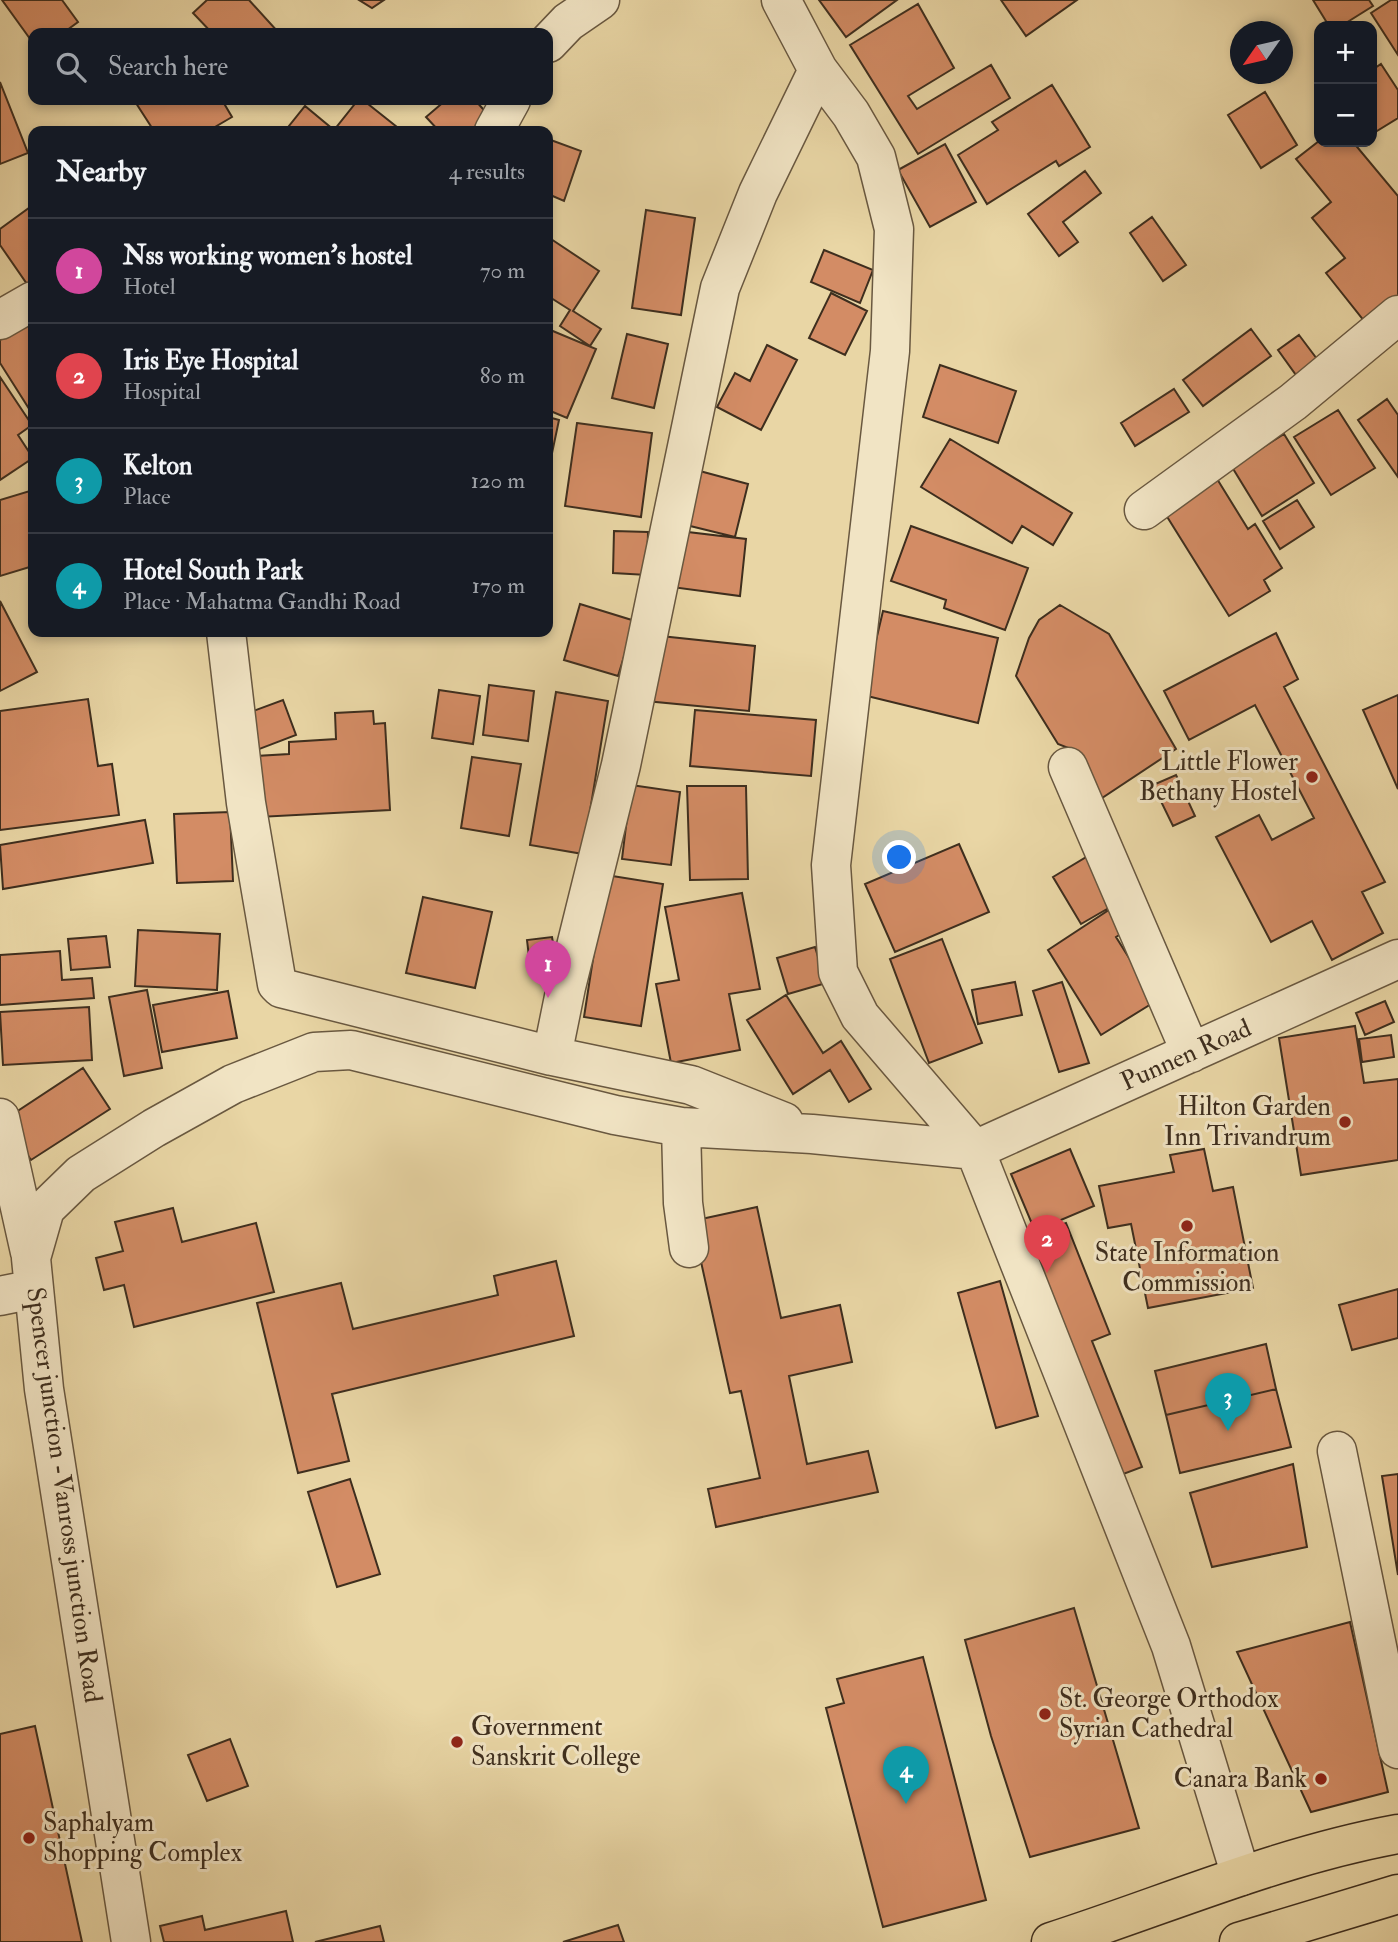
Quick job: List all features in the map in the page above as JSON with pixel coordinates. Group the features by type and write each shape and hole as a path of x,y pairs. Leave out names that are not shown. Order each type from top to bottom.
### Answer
{"main road":[{"path":"1051,1942 1241,1876 1353,1843 1398,1834"},
{"path":"1239,1942 1398,1894"}],"street":[{"path":"553,38 568,22 600,0"},
{"path":"781,0 818,71 851,114 876,157 894,229 890,351 831,865 838,972 860,1016 975,1150 1171,1646 1241,1876"},
{"path":"552,1056 566,987 621,765 720,288 758,192 818,71"},
{"path":"497,126 508,105"},
{"path":"0,320 28,303"},
{"path":"1144,510 1293,402 1398,314"},
{"path":"227,637 246,803 277,984 281,988 552,1056 691,1085 812,1134"},
{"path":"1068,767 1191,1052"},
{"name":"Punnen Road","path":"975,1150 1398,959"},
{"name":"Spencer junction -Vanross junction Road","path":"131,1942 44,1389 22,1281 45,1209 81,1174 153,1128 233,1084 314,1052 351,1050 615,1115 681,1127 812,1134 975,1150"},
{"path":"0,1118 22,1281"},
{"path":"681,1127 683,1203 689,1248"},
{"path":"1337,1451 1398,1749"}],"building":[{"path":"2,0 62,0 78,22 70,28 28,28 28,36"},
{"path":"207,0 249,0 274,28 207,28 193,13"},
{"path":"359,0 384,0 372,8"},
{"path":"819,0 897,0 846,37"},
{"path":"1001,0 1077,0 1026,36"},
{"path":"1313,0 1369,0 1373,6 1349,21 1326,21"},
{"path":"1391,0 1398,0 1398,55 1377,21 1371,13"},
{"path":"918,4 954,68 908,96 917,109 991,65 1010,98 918,154 850,45"},
{"path":"1381,64 1398,90 1398,118 1377,131 1377,84 1377,67"},
{"path":"0,82 28,153 0,164"},
{"path":"1052,85 1090,147 1059,166 1056,161 987,204 958,155 998,130 992,122"},
{"path":"1265,92 1297,145 1261,168 1228,115"},
{"path":"137,105 225,105 232,117 217,126 151,126"},
{"path":"354,105 369,105 396,126 337,126"},
{"path":"440,105 479,105 491,118 482,126 434,126 426,117"},
{"path":"305,106 329,126 289,126"},
{"path":"553,141 581,151 564,201 553,196"},
{"path":"945,144 976,202 930,227 898,170"},
{"path":"1314,145 1357,147 1398,196 1398,295 1365,322 1326,273 1345,258 1312,218 1331,202 1296,159"},
{"path":"1085,171 1101,193 1063,222 1078,242 1059,256 1028,214"},
{"path":"28,209 27,284 0,245 0,229"},
{"path":"646,210 695,218 681,315 632,308"},
{"path":"1152,217 1186,265 1163,281 1130,233"},
{"path":"553,240 599,271 573,311 601,329 590,346 560,326 570,310 553,299"},
{"path":"824,250 873,270 860,303 811,282"},
{"path":"831,293 867,311 845,355 809,338"},
{"path":"28,322 28,407 0,363 0,340"},
{"path":"1251,329 1271,356 1203,406 1183,380"},
{"path":"553,331 596,349 567,418 553,412"},
{"path":"627,334 668,344 654,408 612,398"},
{"path":"1299,335 1317,359 1296,375 1278,350"},
{"path":"767,345 797,360 761,430 717,407 735,373 750,381"},
{"path":"940,365 1016,391 998,443 923,417"},
{"path":"0,377 28,419 28,428 18,435 28,450 28,461 0,480"},
{"path":"1174,389 1189,412 1135,446 1121,423"},
{"path":"1387,399 1398,415 1398,477 1358,420"},
{"path":"1338,410 1375,468 1331,495 1294,437"},
{"path":"553,418 559,420 553,448"},
{"path":"577,423 652,433 641,517 565,506"},
{"path":"1284,434 1314,483 1262,516 1232,467"},
{"path":"950,439 1072,513 1053,545 1022,526 1012,543 921,487"},
{"path":"696,470 748,484 735,537 682,524"},
{"path":"1214,474 1248,529 1255,524 1282,568 1264,580 1270,591 1229,616 1161,507"},
{"path":"28,492 28,568 0,576 0,500"},
{"path":"1297,500 1314,527 1280,549 1263,521"},
{"path":"911,526 1028,568 1005,630 944,608 946,600 891,581"},
{"path":"671,530 746,539 740,596 664,586"},
{"path":"614,531 648,532 647,575 613,573"},
{"path":"0,601 37,672 0,691"},
{"path":"580,604 635,621 618,676 564,660"},
{"path":"1060,605 1109,634 1176,749 1093,804 1071,749 1058,744 1016,676 1029,638 1039,620"},
{"path":"883,611 998,638 978,723 863,695"},
{"name":"Little Flower Bethany Hostel","path":"1276,633 1298,679 1284,687 1385,882 1362,892 1383,933 1332,960 1312,921 1271,942 1216,837 1259,815 1272,840 1314,818 1255,705 1189,740 1164,691"},
{"path":"651,635 755,646 749,711 646,701"},
{"path":"489,685 534,691 528,741 483,735"},
{"path":"439,690 480,696 473,744 432,738"},
{"path":"556,692 608,701 583,854 530,845"},
{"path":"1398,695 1398,789 1363,710"},
{"path":"88,699 98,766 112,764 119,815 0,830 0,711"},
{"path":"283,700 296,735 254,751 240,716"},
{"path":"695,710 816,720 811,776 690,766"},
{"path":"373,711 374,724 385,723 390,810 259,817 256,756 289,754 289,742 336,739 335,713"},
{"path":"472,757 521,764 509,836 461,828"},
{"path":"1176,775 1195,816 1173,826 1153,785"},
{"path":"631,785 680,792 671,865 622,859"},
{"path":"687,786 746,786 748,879 690,880"},
{"path":"230,812 233,881 177,883 174,814"},
{"path":"145,820 153,863 3,889 0,845"},
{"path":"959,844 989,912 895,952 865,884"},
{"path":"1098,850 1126,898 1081,924 1053,877"},
{"path":"606,875 663,884 641,1026 584,1017"},
{"path":"742,893 760,989 729,994 740,1050 671,1063 656,984 679,980 665,907"},
{"path":"423,897 492,912 475,988 406,973"},
{"path":"1121,902 1132,927 1116,937 1156,1001 1101,1035 1048,950"},
{"path":"138,930 220,934 217,990 135,986"},
{"path":"106,936 110,967 71,970 68,939"},
{"path":"552,937 556,961 530,965 527,940"},
{"path":"942,939 982,1043 929,1063 890,959"},
{"path":"815,947 826,983 788,994 777,958"},
{"path":"60,951 62,980 92,978 94,998 0,1005 0,955"},
{"path":"1015,982 1022,1015 978,1024 972,990"},
{"path":"1062,982 1089,1063 1059,1072 1033,991"},
{"path":"147,990 162,1068 124,1076 109,997"},
{"path":"228,991 237,1038 162,1052 153,1005"},
{"path":"786,995 823,1053 841,1041 871,1089 849,1102 830,1070 793,1094 747,1020"},
{"path":"1385,1001 1394,1022 1365,1035 1356,1013"},
{"path":"89,1007 92,1060 3,1065 0,1012"},
{"name":"Hilton Garden Inn Trivandrum","path":"1355,1026 1364,1083 1398,1079 1398,1160 1301,1175 1279,1038"},
{"path":"1391,1035 1394,1057 1362,1062 1359,1039"},
{"path":"83,1068 110,1109 31,1160 4,1120"},
{"path":"1070,1149 1094,1206 1035,1231 1011,1174"},
{"name":"State Information Commission","path":"1204,1149 1213,1191 1233,1187 1253,1288 1148,1308 1131,1224 1108,1228 1099,1186 1174,1172 1170,1155"},
{"path":"757,1207 781,1318 840,1305 852,1362 789,1376 807,1464 868,1451 878,1492 716,1527 708,1489 760,1478 741,1391 730,1393 692,1221"},
{"path":"173,1208 182,1242 256,1223 274,1292 134,1327 124,1285 104,1290 96,1258 123,1251 115,1222"},
{"path":"1066,1223 1110,1334 1092,1341 1142,1467 1110,1479 1016,1242"},
{"path":"556,1261 574,1336 332,1394 349,1461 298,1473 257,1303 341,1283 353,1329 498,1295 494,1276"},
{"path":"1000,1281 1038,1416 996,1428 958,1293"},
{"path":"1398,1289 1398,1338 1352,1350 1339,1305"},
{"path":"1266,1344 1276,1389 1166,1415 1155,1371"},
{"path":"1276,1389 1291,1447 1180,1473 1166,1415"},
{"path":"1293,1464 1307,1547 1212,1567 1190,1493"},
{"path":"1398,1474 1398,1575 1382,1476"},
{"path":"350,1479 380,1574 337,1587 308,1492"},
{"name":"St. George Orthodox Syrian Cathedral","path":"1074,1608 1139,1828 1030,1857 991,1736 965,1640"},
{"path":"1350,1622 1388,1792 1311,1812 1237,1652"},
{"path":"923,1657 986,1900 883,1927 826,1708 844,1703 837,1679"},
{"name":"Saphalyam Shopping Complex","path":"35,1726 82,1942 0,1942 0,1734"},
{"path":"230,1739 248,1786 207,1801 188,1755"},
{"path":"286,1911 293,1942 164,1942 160,1926 202,1916 205,1930"},
{"path":"618,1925 624,1942 563,1942"},
{"path":"380,1926 384,1942 315,1942"}],"place":[{"name":"Little Flower Bethany Hostel","path":"1312,777"},
{"name":"Nss working women's hostel","path":"548,998"},
{"name":"Hilton Garden Inn Trivandrum","path":"1345,1122"},
{"name":"State Information Commission","path":"1187,1226"},
{"name":"Iris Eye Hospital","path":"1047,1273"},
{"name":"Kelton","path":"1228,1431"},
{"name":"St. George Orthodox Syrian Cathedral","path":"1045,1714"},
{"name":"Government Sanskrit College","path":"457,1742"},
{"name":"Canara Bank","path":"1321,1779"},
{"name":"Hotel South Park","path":"906,1804"},
{"name":"Saphalyam Shopping Complex","path":"29,1838"}]}
